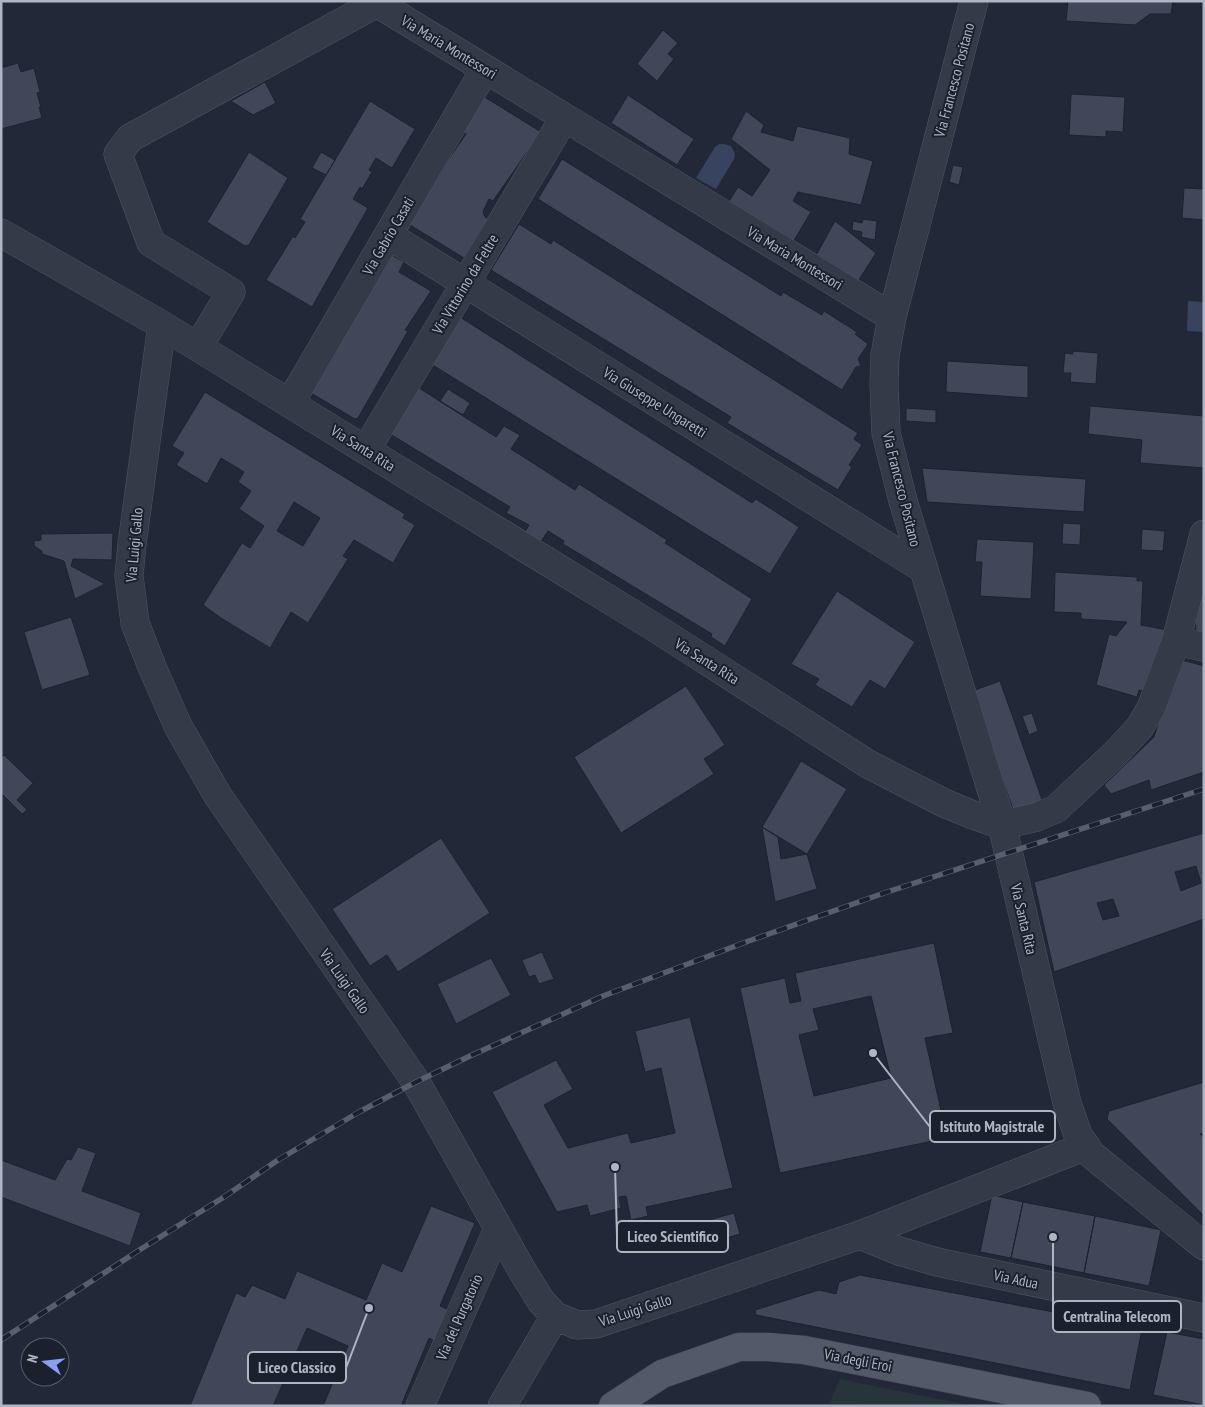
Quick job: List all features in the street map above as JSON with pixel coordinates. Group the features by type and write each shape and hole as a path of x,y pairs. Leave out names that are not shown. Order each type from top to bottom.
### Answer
{"main road":[{"name":"Via degli Eroi","path":"624,1398 662,1374 707,1358 739,1347 768,1347 804,1350 1086,1406"}],"street":[{"name":"Via Francesco Positano","path":"974,1 892,317 885,355 884,385 886,433 902,501 1002,825"},
{"name":"Via Maria Montessori","path":"198,347 231,292 151,243 118,154 130,138 377,3 892,317"},
{"name":"Via Gabrio Casati","path":"290,403 485,69"},
{"name":"Via Vittorino da Feltre","path":"366,450 564,118"},
{"name":"Via Santa Rita","path":"1,233 162,325 290,403 654,627 868,764 944,803 1002,825 1067,1104 1078,1135 1092,1155 1204,1246"},
{"name":"Via Giuseppe Ungaretti","path":"388,235 922,568"},
{"name":"Via Luigi Gallo","path":"162,325 129,576 135,622 152,667 178,726 218,796 416,1082 498,1229 541,1301 554,1316 578,1325 596,1324 860,1235 954,1209 1086,1146"},
{"path":"1002,825 1037,817 1056,809 1115,754 1140,727 1152,708 1176,641 1204,534"},
{"path":"1176,641 1204,647"},
{"name":"Via del Purgatorio","path":"420,1406 498,1229"},
{"name":"Via Adua","path":"860,1235 899,1251 936,1262 1204,1318"},
{"path":"502,1406 554,1316"}],"shaded area":[{"path":"840,1379 973,1406 858,1406 857,1404 829,1404"}],"water":[{"path":"719,144 731,146 735,154 734,159 716,189 696,178 715,147"},
{"path":"1188,301 1204,302 1204,332 1187,331"}],"building":[{"path":"1068,1 1173,1 1171,14 1150,14 1135,25 1066,21"},
{"path":"663,30 678,43 668,54 674,59 657,81 637,64"},
{"path":"18,63 21,72 34,68 40,92 37,93 42,118 1,129 1,68"},
{"path":"265,82 276,103 253,115 231,101"},
{"path":"1071,94 1125,97 1123,132 1106,131 1106,137 1069,135"},
{"path":"628,95 694,139 677,165 611,123"},
{"path":"483,96 541,132 493,201 489,199 483,212 488,219 464,258 405,222 438,166 442,169 466,134 461,130"},
{"path":"370,101 415,129 392,168 376,158 369,170 372,172 362,189 360,187 353,199 368,208 312,307 266,280 293,236 295,238 305,222 300,219"},
{"path":"746,111 764,125 761,132 793,141 797,126 850,138 849,154 873,161 861,205 798,192 793,201 811,212 790,247 726,206 738,187 752,196 770,170 731,139"},
{"path":"249,152 288,178 249,245 245,246 207,222"},
{"path":"321,152 335,160 326,175 312,168"},
{"path":"562,159 781,296 783,292 822,315 824,311 857,332 855,334 868,344 858,359 861,366 856,367 842,390 538,199"},
{"path":"953,165 963,167 959,185 949,182"},
{"path":"1184,188 1204,189 1204,220 1182,218"},
{"path":"863,219 877,221 875,240 861,237 862,232 852,230 853,221 862,223"},
{"path":"835,221 876,253 855,286 814,259"},
{"path":"519,224 551,244 553,240 858,433 854,439 862,445 849,465 852,467 838,490 727,423 731,417 491,270"},
{"path":"388,253 404,262 399,272 431,291 405,330 408,331 358,418 355,419 304,389"},
{"path":"460,317 752,503 756,499 799,527 770,574 431,364"},
{"path":"1073,351 1098,353 1096,384 1070,382 1071,373 1063,373 1065,353 1073,354"},
{"path":"947,361 1028,366 1028,398 946,392"},
{"path":"419,388 496,437 504,426 520,435 511,449 575,490 579,484 667,540 665,543 752,599 725,646 711,637 712,634 563,544 564,541 548,531 538,546 522,537 529,525 506,513 510,507 390,434"},
{"path":"448,389 470,403 463,415 440,401"},
{"path":"205,392 405,514 403,518 415,525 393,563 354,540 343,556 348,559 308,623 291,612 270,648 203,605 242,543 250,548 264,526 239,509 251,491 238,482 244,472 221,458 207,484 176,465 184,453 172,446","holes":["294,502 320,518 303,546 277,531"]},
{"path":"1090,406 1204,416 1204,468 1140,463 1142,440 1088,434"},
{"path":"906,408 936,410 936,423 906,421"},
{"path":"922,468 1086,479 1084,512 927,502"},
{"path":"1063,523 1081,524 1080,545 1062,544"},
{"path":"1142,529 1165,531 1163,551 1141,550"},
{"path":"113,533 112,560 73,559 71,566 105,584 75,599 64,561 42,554 42,551 34,546 34,541 41,540 41,534"},
{"path":"977,539 1034,542 1031,599 980,596 982,562 975,562"},
{"path":"1055,572 1137,577 1137,581 1143,581 1141,625 1173,631 1153,693 1139,690 1137,697 1096,685 1109,634 1116,636 1127,622 1081,619 1081,613 1054,612"},
{"path":"1204,585 1204,638 1196,636 1195,608"},
{"path":"837,591 915,642 885,689 870,680 852,707 815,685 819,679 791,664"},
{"path":"71,617 90,675 42,690 24,632"},
{"path":"1182,661 1204,666 1204,772 1151,790 1149,780 1111,794 1104,785 1154,737 1177,665"},
{"path":"1000,681 1045,808 1016,818 972,691"},
{"path":"686,686 725,745 704,759 714,774 621,833 574,757"},
{"path":"1032,713 1038,731 1029,735 1022,716"},
{"path":"4,755 33,783 17,800 27,810 22,814 1,793 1,758"},
{"path":"801,761 847,789 807,854 762,827"},
{"path":"762,827 778,837 781,859 807,854 817,889 775,902"},
{"path":"1204,833 1204,919 1054,972 1034,882","holes":["1196,866 1201,883 1181,891 1175,872","1113,899 1119,916 1103,920 1097,903"]},
{"path":"441,838 490,913 398,972 387,955 370,966 332,909"},
{"path":"934,943 953,1033 925,1038 947,1138 780,1173 740,988 785,978 790,1003 801,1001 795,973","holes":["871,996 891,1078 814,1096 799,1035 819,1030 813,1009"]},
{"path":"542,952 554,979 539,984 535,975 529,977 522,960"},
{"path":"491,958 511,995 456,1024 437,984"},
{"path":"690,1017 733,1188 646,1207 648,1216 631,1220 626,1196 619,1197 621,1208 590,1216 587,1205 557,1212 492,1092 556,1060 573,1089 544,1105 568,1148 628,1133 631,1143 675,1133 661,1068 645,1072 635,1031"},
{"path":"1204,1082 1204,1133 1200,1134 1204,1138 1204,1216 1107,1119 1109,1111"},
{"path":"78,1147 96,1153 82,1191 141,1213 130,1246 1,1197 1,1160 55,1180 67,1159 71,1160"},
{"path":"992,1195 1023,1202 1011,1258 980,1252"},
{"path":"1023,1202 1095,1216 1084,1273 1011,1258"},
{"path":"431,1206 475,1223 440,1306 452,1311 438,1343 429,1338 401,1406 323,1406 348,1346 307,1328 273,1406 190,1406 236,1293 245,1297 252,1285 285,1299 297,1271 366,1300 382,1263 402,1272"},
{"path":"734,1213 740,1234 716,1241 709,1220"},
{"path":"1095,1216 1161,1230 1149,1286 1084,1273"},
{"path":"860,1275 1142,1329 1130,1390 756,1315 755,1310 819,1290 836,1294 839,1282"},
{"path":"1167,1332 1204,1339 1204,1405 1153,1395"}],"railway":[{"path":"1,1340 224,1197 278,1160 359,1112 470,1056 603,996 746,942 884,893 1204,789"}],"place":[{"name":"Istituto Magistrale","path":"873,1053"},
{"name":"Liceo Scientifico","path":"615,1167"},
{"name":"Centralina Telecom","path":"1053,1237"},
{"name":"Liceo Classico","path":"369,1308"}]}
